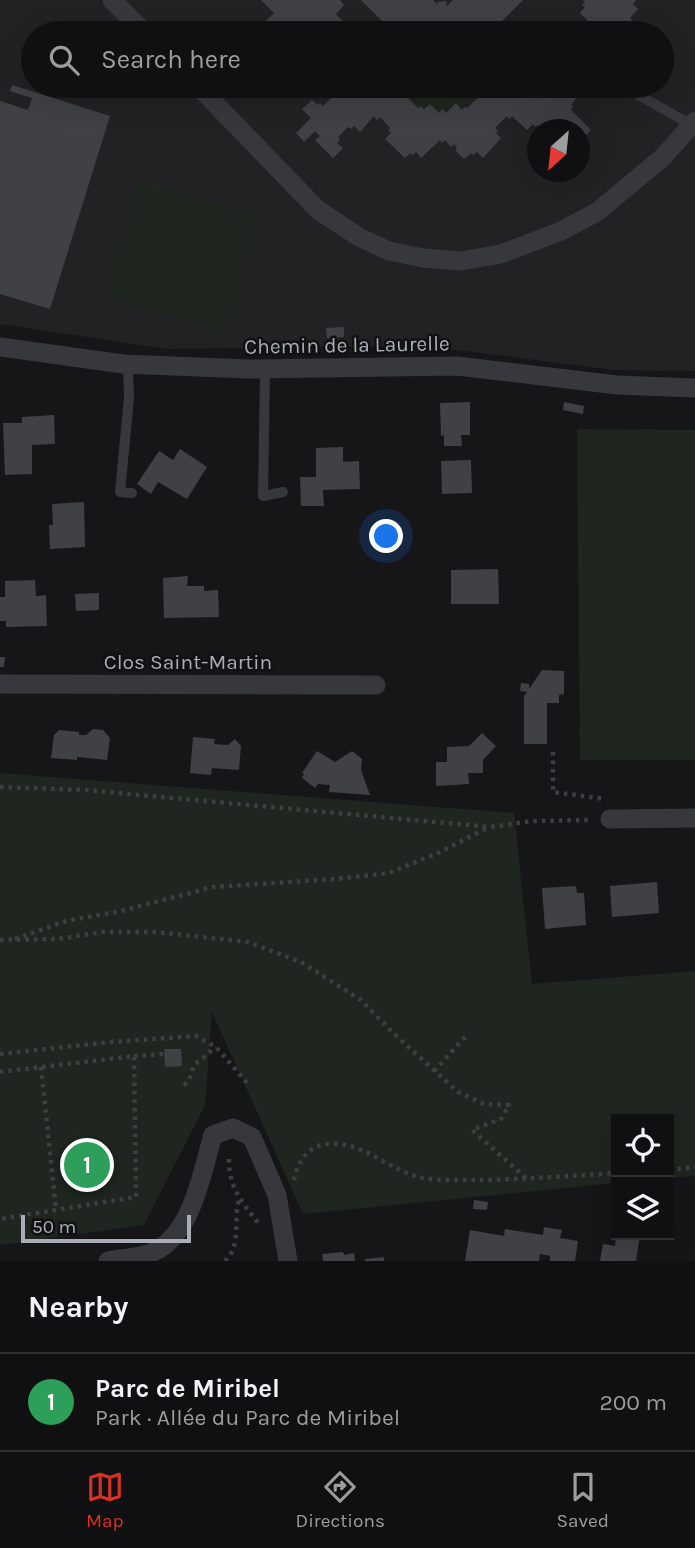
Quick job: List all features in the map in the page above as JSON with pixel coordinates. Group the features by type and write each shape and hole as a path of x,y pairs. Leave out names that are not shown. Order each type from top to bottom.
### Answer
{"street":[{"path":"112,0 133,21"},
{"path":"210,98 318,210 359,237 389,251 423,258 461,261 501,254 561,231 597,212 663,157 693,123"},
{"name":"Chemin de la Laurelle","path":"0,347 128,365 265,369 457,366 617,385 695,388"},
{"name":"Clos Saint-Martin","path":"0,684 376,685"},
{"path":"610,819 695,818"},
{"path":"108,1261 151,1253 170,1241 189,1214 213,1135 233,1128 252,1137 277,1195 288,1261"}],"lane":[{"path":"645,98 693,123"},
{"path":"128,365 130,398 120,492 132,493"},
{"path":"265,369 263,496 284,492"}],"path":[{"path":"553,752 552,792 607,799"},
{"path":"0,787 85,790 490,827 533,821 610,819"},
{"path":"8,942 66,921 132,908 213,887 389,873 438,853 490,827"},
{"path":"0,940 8,942 115,932 156,932 248,942 301,962 360,1000 458,1092 484,1104 509,1105 501,1119 472,1130 527,1179"},
{"path":"434,1070 467,1035"},
{"path":"0,1054 123,1041 196,1037 216,1047 248,1084"},
{"path":"184,1085 189,1081 194,1065 216,1047"},
{"path":"0,1072 164,1054"},
{"path":"0,1219 135,1197 134,1056"},
{"path":"41,1067 56,1210"},
{"path":"233,1128 229,1174 239,1199 263,1228"},
{"path":"292,1187 303,1157 320,1145 346,1144 423,1178 527,1179 611,1173"},
{"path":"674,1169 695,1167"},
{"path":"225,1261 237,1237 234,1215 239,1199"}],"shaded area":[{"path":"0,0 695,0 695,371 614,370 424,346 167,349 0,324"},
{"path":"408,98 478,98 462,110 456,103 446,113 443,109 439,113 430,104 424,109 421,106 418,108"},
{"path":"139,180 259,217 224,333 104,297"},
{"path":"577,429 695,430 695,760 580,760"},
{"path":"0,773 514,813 532,984 695,971 695,1176 674,1178 674,1114 611,1114 611,1183 303,1214 212,1012 205,1105 144,1225 0,1245"}],"building":[{"path":"261,0 340,0 344,5 336,14 343,21 266,21 274,13"},
{"path":"361,0 433,0 438,5 437,2 446,1 447,6 453,0 523,0 502,21 382,21"},
{"path":"583,0 636,0 633,4 638,9 630,18 633,21 588,21 580,13 585,2"},
{"path":"12,85 21,88 21,94 10,91"},
{"path":"32,98 53,98 110,116 50,309 0,294 0,101 28,110"},
{"path":"331,98 408,98 418,108 421,106 424,109 430,104 439,113 443,109 446,113 456,103 462,110 478,98 575,98 571,110 580,119 527,119 527,130 512,116 509,119 507,116 495,128 501,138 483,158 477,152 464,159 455,150 457,148 454,144 451,147 445,140 442,143 440,140 421,158 416,152 405,158 385,139 391,133 388,130 390,128 380,117 377,120 374,116 360,132 354,126 351,129 348,127 338,137 340,139 337,143 343,148 333,158 315,140 320,136 315,131 304,142 296,133 311,118 302,109 312,100 318,105 320,103 323,106"},
{"path":"344,327 344,337 327,338 326,328"},
{"path":"470,402 470,435 461,435 462,446 444,446 440,403"},
{"path":"564,402 584,406 583,414 563,410"},
{"path":"54,415 55,444 32,445 32,474 5,475 3,423 22,423 22,417"},
{"path":"343,447 343,462 359,461 360,489 323,490 324,506 301,506 300,477 316,477 316,448"},
{"path":"180,449 207,467 187,499 158,482 151,494 137,484 159,451 173,460"},
{"path":"471,460 472,493 442,494 441,461"},
{"path":"84,502 85,547 50,549 52,504"},
{"path":"498,569 499,604 451,604 451,570"},
{"path":"188,576 187,586 204,586 204,591 218,590 219,617 164,618 163,578"},
{"path":"35,580 36,596 46,595 47,626 6,627 6,621 0,621 0,597 5,597 5,581"},
{"path":"99,593 99,610 76,611 75,594"},
{"path":"0,657 5,657 4,667 0,667"},
{"path":"542,670 564,671 564,694 559,695 559,703 547,703 547,744 524,744 524,696 527,692 520,691 521,683 529,684 529,689"},
{"path":"93,729 103,730 110,738 107,760 51,758 54,735 59,730 86,735"},
{"path":"482,733 496,746 483,760 483,773 468,773 469,784 436,786 436,762 447,762 447,747 469,746"},
{"path":"193,737 215,739 214,744 228,745 235,739 241,746 239,770 212,768 211,775 190,773"},
{"path":"317,751 335,762 352,751 362,759 361,770 370,795 329,792 330,785 318,784 315,788 302,778 302,773"},
{"path":"657,882 659,913 612,917 610,886"},
{"path":"576,886 577,893 584,893 586,925 545,929 542,888"},
{"path":"164,1049 181,1049 182,1066 165,1067"},
{"path":"474,1200 488,1202 487,1210 473,1209"},
{"path":"544,1227 562,1230 560,1238 578,1241 575,1261 550,1261 550,1256 540,1254 539,1261 465,1261 470,1230 504,1236 505,1229 543,1235"},
{"path":"616,1240 639,1240 636,1261 600,1261 603,1244 615,1246"},
{"path":"343,1252 344,1255 354,1253 355,1261 323,1261 322,1254"},
{"path":"384,1257 384,1261 365,1261 365,1259"}],"place":[{"name":"Parc de Miribel","path":"87,1165"}]}
